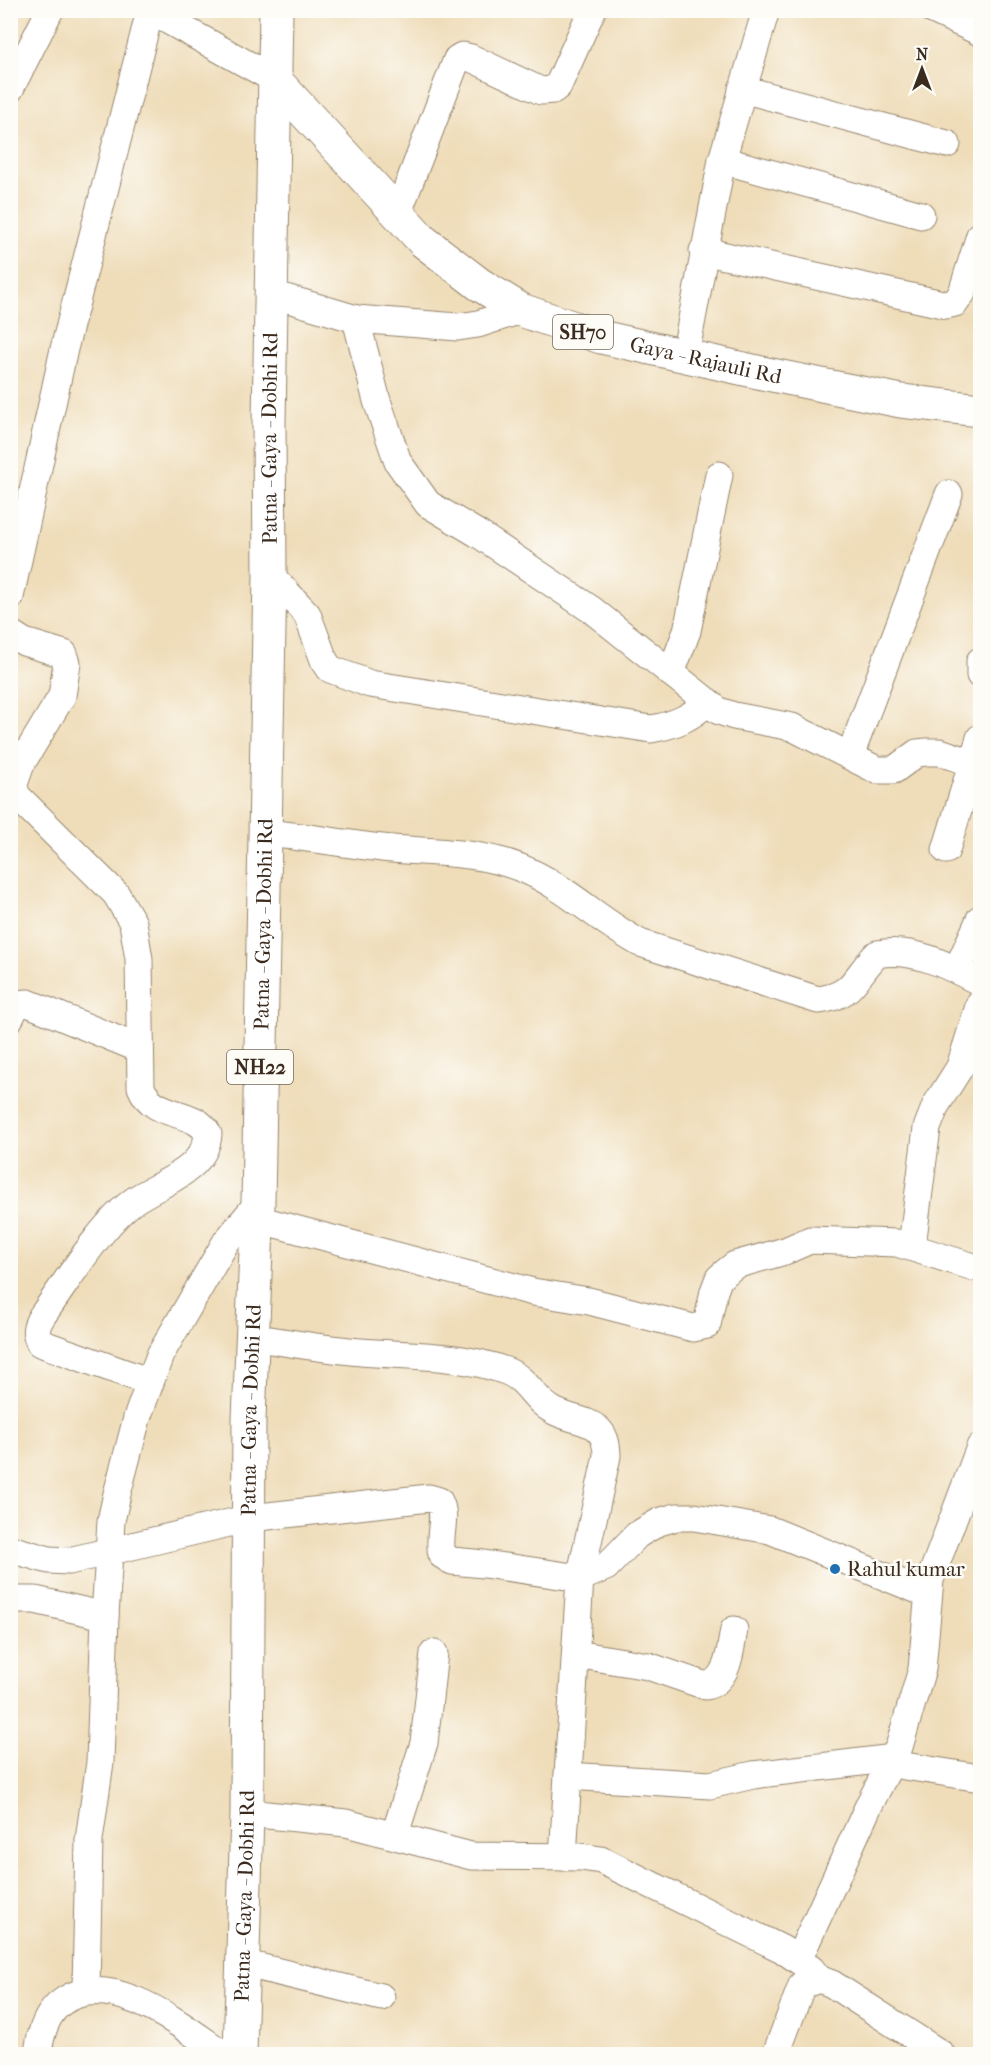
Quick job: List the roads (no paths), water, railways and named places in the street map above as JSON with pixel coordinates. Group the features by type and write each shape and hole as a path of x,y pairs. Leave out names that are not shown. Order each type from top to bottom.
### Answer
{"main road":[{"name":"Patna - Gaya - Dobhi Rd","path":"240,2055 247,1813 252,1337 258,1211 270,575 276,10"},
{"name":"Gaya - Rajauli Rd","path":"274,79 397,215 451,264 521,310 601,337 685,356 901,401 981,410"}],"street":[{"path":"10,89 50,10"},
{"path":"397,215 457,59 462,56 471,58 541,91 553,90 558,86 592,10"},
{"path":"685,356 722,160 766,10"},
{"path":"933,10 944,18 981,32"},
{"path":"10,597 64,349 150,11 274,79"},
{"path":"742,89 947,144"},
{"path":"722,160 921,215"},
{"path":"703,251 947,305 955,303 962,293 981,235"},
{"path":"272,294 356,319 458,327 478,324 521,310"},
{"path":"356,319 376,401 398,462 428,504 480,535 592,610 719,711 792,727 886,771 900,767 917,753 977,750 946,849"},
{"path":"671,673 687,631 719,475"},
{"path":"850,756 949,494"},
{"path":"270,575 307,615 324,660 330,669 370,684 651,729 678,723 708,702"},
{"path":"10,633 24,642 60,652 67,658 62,696 21,764 14,784 16,795 116,894 133,923 139,959 140,1076 144,1095 158,1108 202,1125 208,1134 207,1141 187,1170 135,1200 110,1224 42,1316 36,1326 36,1336 40,1343 150,1382"},
{"path":"981,661 981,675"},
{"path":"264,833 381,848 458,853 503,862 536,874 616,930 640,943 818,1000 835,999 847,992 877,954 890,951 912,955 957,970 981,982"},
{"path":"957,970 981,919"},
{"path":"10,1018 16,1004 28,1003 140,1049"},
{"path":"912,1246 927,1128 936,1105 960,1067 981,1003"},
{"path":"87,1990 89,1840 100,1762 111,1521 137,1418 169,1337 234,1231 258,1211 533,1292 589,1301 693,1328 707,1325 719,1278 735,1265 785,1251 810,1240 881,1241 912,1246 944,1260 981,1269"},
{"path":"252,1337 359,1352 455,1359 506,1371 522,1378 541,1402 552,1410 597,1427 607,1442 607,1456 580,1578 563,1857"},
{"path":"799,1958 869,1805 893,1761 917,1692 928,1594 935,1565 974,1484 981,1447"},
{"path":"10,1550 49,1560 69,1561 250,1518 429,1498 439,1500 443,1508 440,1547 442,1556 452,1562 484,1564 580,1578 606,1567 636,1535 658,1522 676,1516 694,1516 770,1530 928,1594"},
{"path":"10,1600 35,1600 105,1616"},
{"path":"576,1654 633,1662 706,1686 713,1684 724,1672 734,1630"},
{"path":"395,1834 424,1743 434,1653"},
{"path":"568,1776 710,1785 753,1775 893,1761 981,1778"},
{"path":"247,1813 315,1818 395,1834 471,1856 563,1857 601,1860 620,1867 799,1958 819,1979 832,1983 941,2055"},
{"path":"242,1963 381,1997"},
{"path":"776,2055 802,1985 819,1979"},
{"path":"38,2055 42,2030 48,2017 59,2004 73,1994 87,1990 119,1995 145,2005 223,2055"}],"place":[{"name":"Rahul kumar","path":"835,1569"}]}
